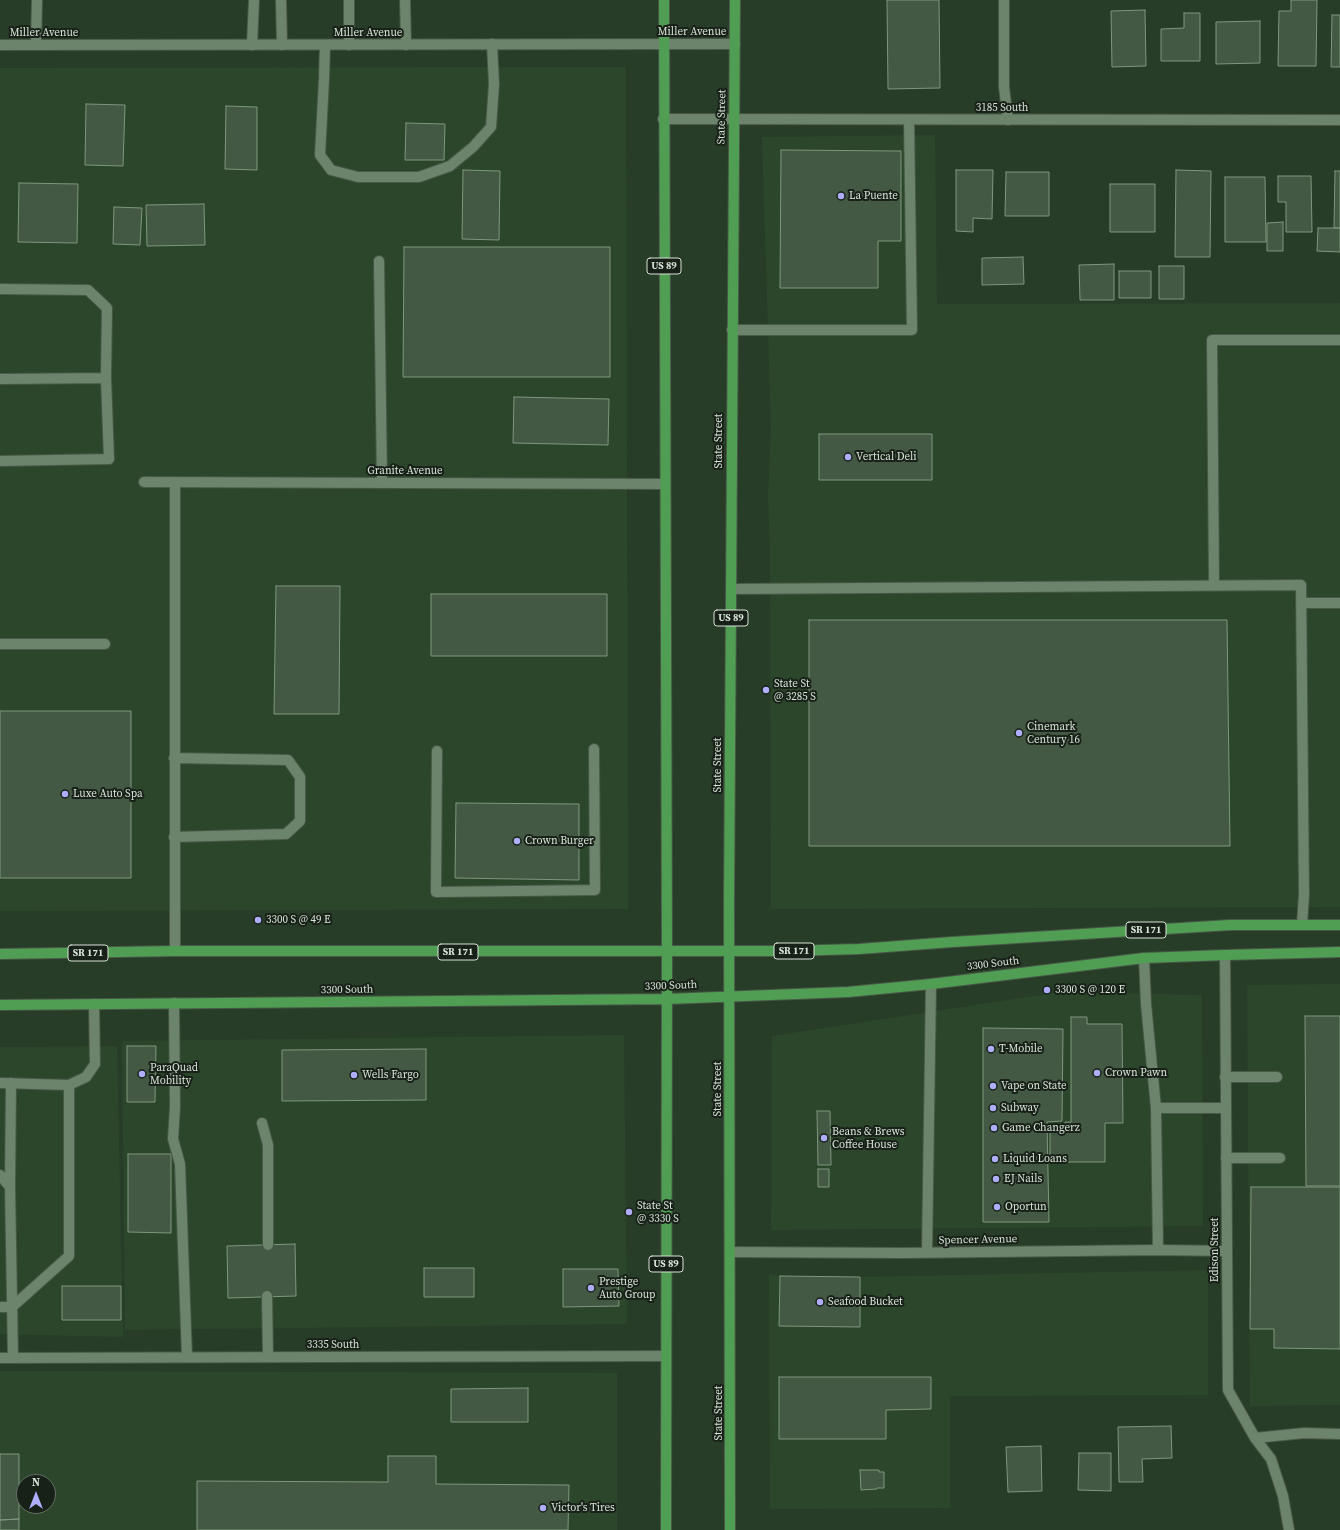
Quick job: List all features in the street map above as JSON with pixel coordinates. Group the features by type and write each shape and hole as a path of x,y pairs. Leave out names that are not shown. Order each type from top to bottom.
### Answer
{"main road":[{"name":"US 89","path":"664,0 663,119 667,951 666,1530"},
{"name":"State Street","path":"730,1530 729,950 735,0"},
{"name":"SR 171","path":"0,954 175,951 787,951 859,949 1222,926 1340,925"},
{"name":"3300 South","path":"0,1005 667,999 848,992 930,984 1144,958 1340,952"}],"street":[{"path":"36,45 37,0"},
{"path":"252,45 254,0"},
{"path":"281,0 282,45"},
{"path":"349,0 349,45"},
{"path":"405,0 406,45"},
{"path":"1004,0 1004,87 1008,120"},
{"path":"324,45 324,79 320,155 331,170 358,177 419,177 450,166 472,147 491,127 494,84 492,44"},
{"name":"Miller Avenue","path":"0,45 735,44"},
{"name":"3185 South","path":"663,119 1340,120"},
{"path":"732,330 912,330 909,120"},
{"path":"379,261 382,483"},
{"path":"0,289 88,290 108,308 106,378 108,460 0,461"},
{"path":"1214,585 1212,340 1340,340"},
{"path":"0,379 106,378"},
{"name":"Granite Avenue","path":"144,482 665,484"},
{"path":"175,482 175,951"},
{"path":"731,588 1301,585 1304,894 1302,925"},
{"path":"1301,603 1340,603"},
{"path":"0,644 105,644"},
{"path":"437,751 436,892 595,890 594,749"},
{"path":"174,758 288,760 300,777 300,821 286,834 174,837"},
{"name":"Edison Street","path":"1225,955 1228,1390 1255,1438 1271,1459 1284,1496 1289,1530"},
{"path":"1144,958 1146,1004 1156,1108 1158,1250"},
{"path":"927,1252 930,984"},
{"path":"174,1003 175,1107 173,1139 180,1164 187,1357"},
{"path":"0,1083 69,1085 86,1077 95,1064 94,1004"},
{"path":"1226,1077 1277,1077"},
{"path":"11,1083 10,1186 13,1358"},
{"path":"0,1307 12,1307 69,1256 69,1085"},
{"path":"1156,1108 1226,1108"},
{"path":"262,1123 268,1145 268,1245"},
{"path":"1226,1158 1280,1158"},
{"path":"0,1175 10,1186"},
{"name":"Spencer Avenue","path":"730,1252 1227,1251"},
{"path":"266,1296 268,1357"},
{"name":"3335 South","path":"0,1358 666,1356"},
{"path":"1255,1438 1304,1433 1340,1434"}],"shaded area":[{"path":"626,67 628,909 0,911 0,68"},
{"path":"935,135 937,304 1340,303 1340,907 771,909 770,553 768,496 771,427 762,137"},
{"path":"1340,984 1340,1405 1250,1406 1247,985"},
{"path":"1060,992 1202,995 1203,1226 771,1230 772,1036"},
{"path":"624,1035 627,1324 125,1330 122,1041"},
{"path":"117,1046 123,1337 0,1334 0,1047"},
{"path":"1208,1270 1208,1395 950,1396 950,1508 770,1509 769,1274 780,1276 860,1277"},
{"path":"0,1371 617,1373 617,1530 0,1530"}],"building":[{"path":"887,0 939,0 940,88 888,89"},
{"path":"1291,0 1317,0 1316,66 1278,66 1279,11 1291,11"},
{"path":"1145,10 1146,66 1112,67 1111,11"},
{"path":"1184,13 1200,13 1200,61 1161,61 1161,29 1184,28"},
{"path":"1332,15 1340,15 1340,67 1331,67"},
{"path":"1260,21 1260,63 1216,64 1216,22"},
{"path":"86,104 125,105 123,166 85,165"},
{"path":"226,106 257,107 257,170 225,169"},
{"path":"406,123 445,124 444,160 405,160"},
{"name":"La Puente","path":"781,150 901,151 901,241 878,241 878,288 780,288"},
{"path":"463,170 500,171 499,240 462,239"},
{"path":"956,170 993,170 992,219 973,218 973,232 956,231"},
{"path":"1176,170 1211,171 1210,257 1175,257"},
{"path":"1335,171 1340,171 1340,228 1334,228"},
{"path":"1006,172 1049,172 1049,216 1005,216"},
{"path":"1278,176 1311,176 1312,232 1286,232 1286,202 1278,202"},
{"path":"1225,177 1265,177 1266,242 1225,242"},
{"path":"19,183 78,184 77,243 18,242"},
{"path":"1110,184 1155,184 1155,232 1110,232"},
{"path":"204,204 205,245 147,246 146,205"},
{"path":"114,207 142,208 140,245 113,244"},
{"path":"1283,222 1283,251 1267,251 1267,223"},
{"path":"1318,228 1340,228 1340,252 1317,251"},
{"path":"404,247 610,247 610,377 403,377"},
{"path":"1023,257 1024,284 982,285 982,258"},
{"path":"1114,264 1114,300 1080,300 1079,265"},
{"path":"1159,266 1184,266 1184,299 1159,299"},
{"path":"1119,271 1151,271 1151,298 1119,298"},
{"path":"514,397 609,399 608,445 513,443"},
{"path":"819,434 932,434 932,480 819,480"},
{"path":"276,586 340,586 339,714 274,714"},
{"path":"431,594 607,594 607,656 431,656"},
{"name":"Cinemark Century 16","path":"809,620 1227,620 1230,846 809,846"},
{"name":"Luxe Auto Spa","path":"0,711 131,711 131,878 0,878"},
{"name":"Crown Burger","path":"456,803 579,804 579,880 455,878"},
{"path":"1305,1016 1340,1016 1340,1186 1306,1186"},
{"name":"Crown Pawn","path":"1071,1017 1087,1017 1087,1024 1122,1024 1123,1123 1105,1123 1105,1162 1050,1162 1050,1129 1065,1129 1065,1122 1071,1122"},
{"path":"983,1028 1063,1029 1062,1121 1047,1122 1049,1222 983,1222"},
{"path":"127,1046 156,1046 155,1102 127,1102"},
{"name":"Wells Fargo","path":"426,1049 426,1100 282,1101 282,1050"},
{"name":"Beans & Brews Coffee House","path":"817,1111 830,1111 831,1165 818,1165"},
{"path":"128,1154 171,1154 171,1233 128,1232"},
{"name":"Beans & Brews Coffee House","path":"818,1169 829,1169 829,1187 818,1187"},
{"path":"1251,1187 1340,1187 1340,1349 1274,1348 1274,1329 1250,1329"},
{"path":"295,1244 296,1296 228,1298 227,1246"},
{"path":"424,1268 474,1268 474,1297 424,1297"},
{"name":"Prestige Auto Group","path":"563,1269 618,1269 619,1306 563,1307"},
{"name":"Seafood Bucket","path":"780,1276 860,1277 860,1327 779,1326"},
{"path":"62,1286 121,1286 121,1320 62,1320"},
{"path":"779,1377 931,1377 931,1409 886,1410 886,1439 779,1439"},
{"path":"528,1388 528,1422 451,1422 451,1389"},
{"path":"1171,1426 1172,1458 1142,1459 1143,1482 1119,1482 1118,1427"},
{"path":"1041,1446 1042,1491 1008,1492 1006,1447"},
{"path":"1079,1453 1111,1453 1111,1491 1078,1490"},
{"path":"0,1454 19,1454 19,1474 16,1474 16,1514 19,1514 19,1519 0,1520"},
{"path":"388,1456 436,1456 436,1484 569,1485 568,1530 197,1530 197,1481 388,1482"},
{"path":"860,1470 879,1470 879,1472 884,1472 884,1488 861,1490"},
{"path":"19,1519 19,1530 0,1530 0,1520"}],"place":[{"name":"La Puente","path":"841,196"},
{"name":"Vertical Deli","path":"848,457"},
{"name":"State St @ 3285 S","path":"766,690"},
{"name":"Cinemark Century 16","path":"1019,733"},
{"name":"Luxe Auto Spa","path":"65,794"},
{"name":"Crown Burger","path":"517,841"},
{"name":"3300 S @ 49 E","path":"258,920"},
{"name":"3300 S @ 120 E","path":"1047,990"},
{"name":"T-Mobile","path":"991,1049"},
{"name":"Crown Pawn","path":"1097,1073"},
{"name":"ParaQuad Mobility","path":"142,1074"},
{"name":"Wells Fargo","path":"354,1075"},
{"name":"Vape on State","path":"993,1086"},
{"name":"Subway","path":"993,1108"},
{"name":"Game Changerz","path":"994,1128"},
{"name":"Beans & Brews Coffee House","path":"824,1138"},
{"name":"Liquid Loans","path":"995,1159"},
{"name":"EJ Nails","path":"996,1179"},
{"name":"Oportun","path":"997,1207"},
{"name":"State St @ 3330 S","path":"629,1212"},
{"name":"Prestige Auto Group","path":"591,1288"},
{"name":"Seafood Bucket","path":"820,1302"},
{"name":"Victor's Tires","path":"543,1508"}]}
